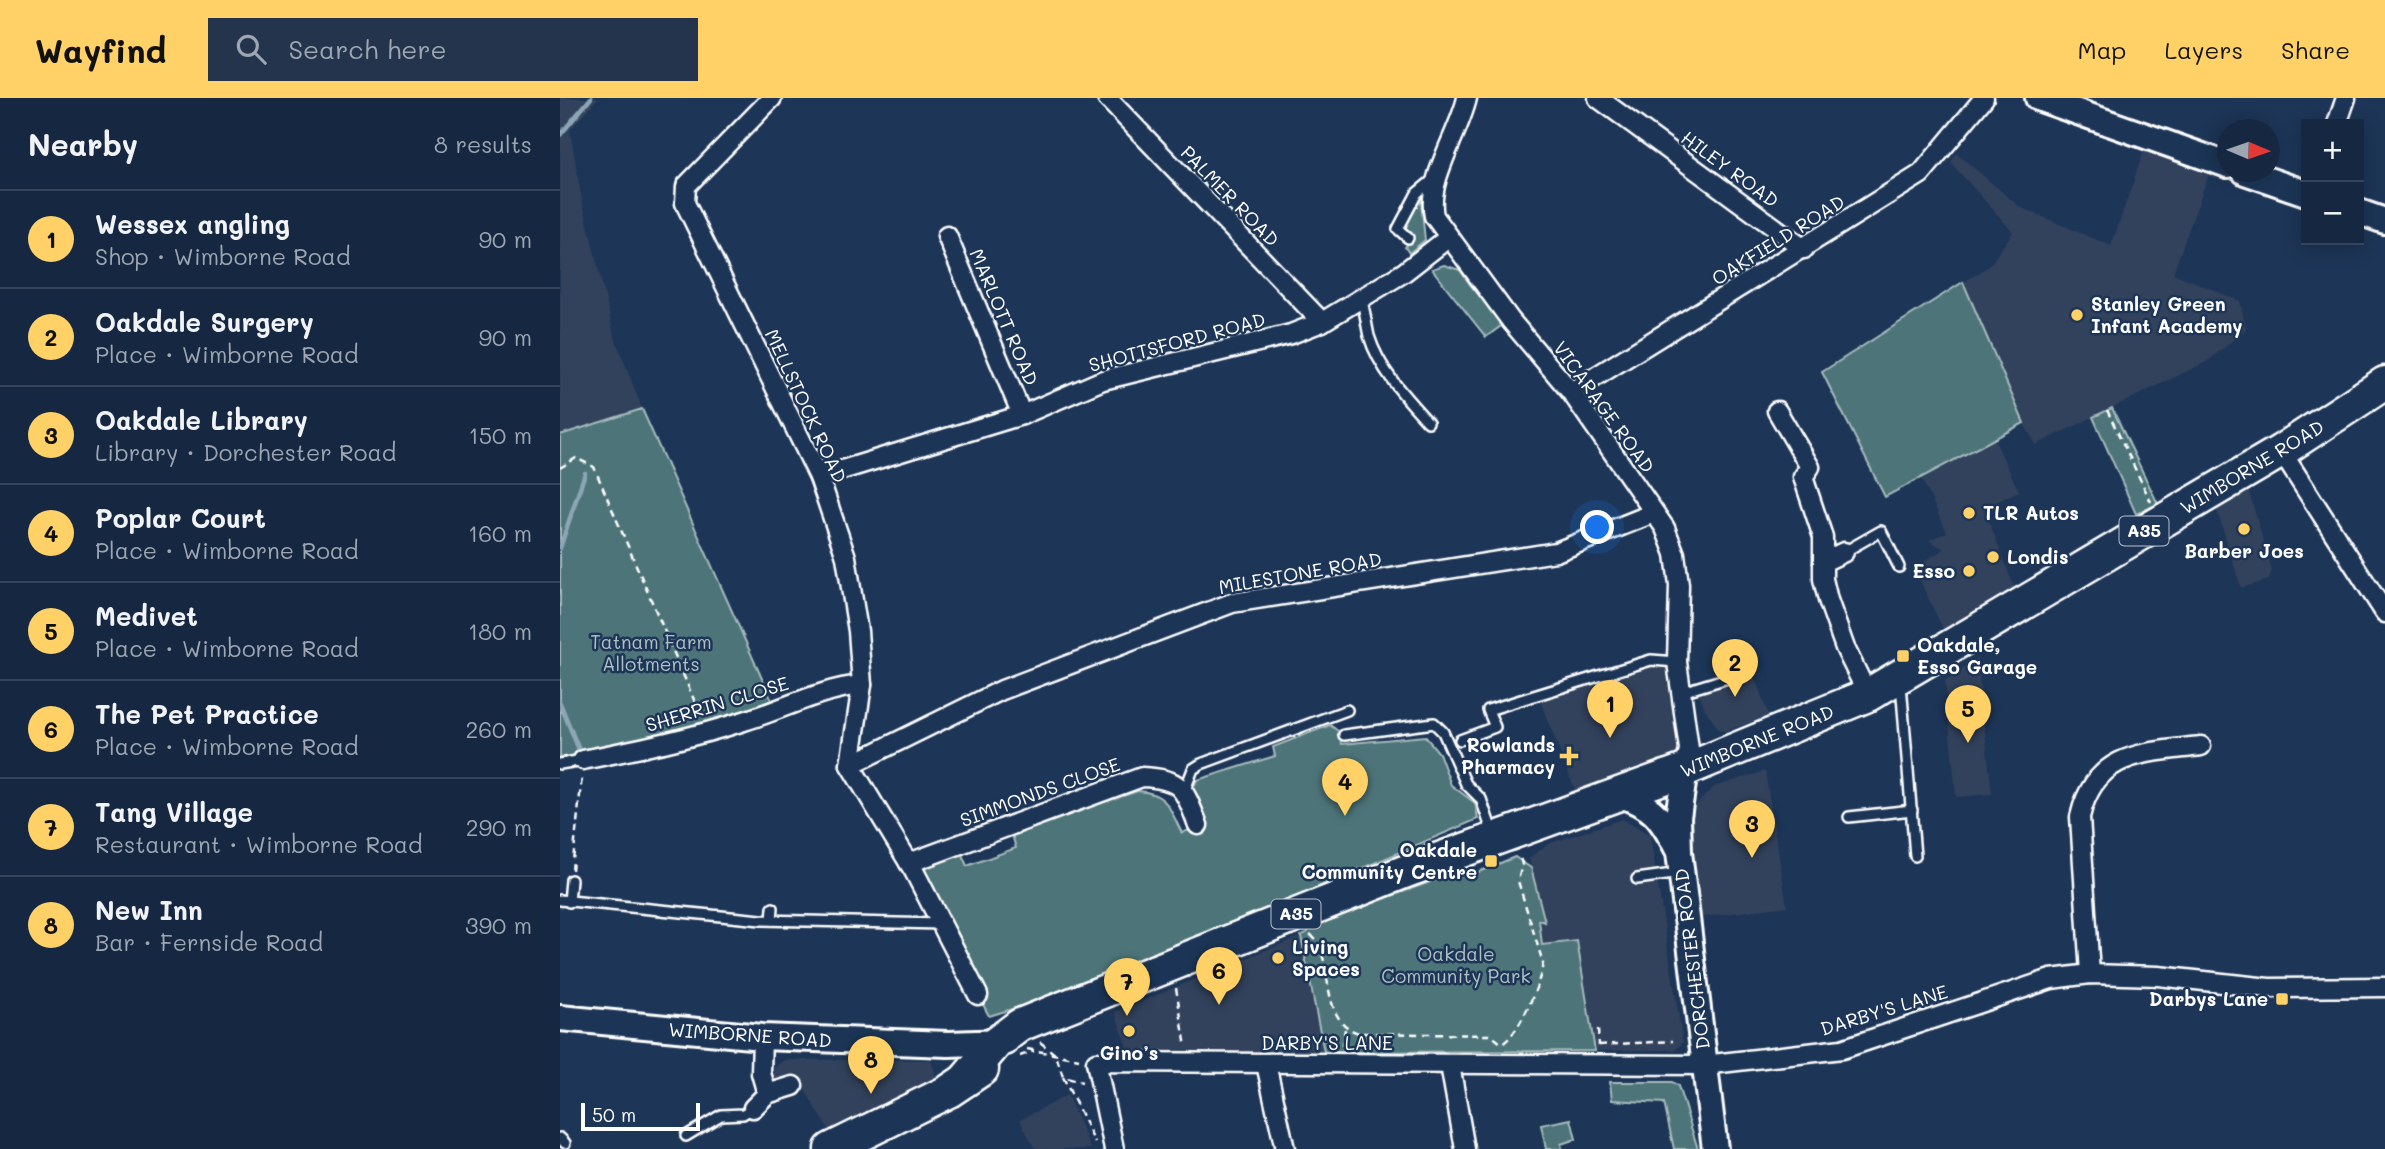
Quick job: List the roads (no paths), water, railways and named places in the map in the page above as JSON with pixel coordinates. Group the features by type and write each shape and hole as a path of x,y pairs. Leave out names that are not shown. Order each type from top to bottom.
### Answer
{"highway":[{"name":"WIMBORNE ROAD","path":"1015,1037 1082,1003 1171,964 1504,835 1685,770 1868,695 2281,452 2385,383"},
{"path":"831,1149 965,1080 1015,1037"}],"street":[{"name":"MELLSTOCK ROAD","path":"772,98 686,186 685,203 819,477 846,557 858,631 862,684 850,765"},
{"name":"PALMER ROAD","path":"1107,98 1322,323"},
{"name":"VICARAGE ROAD","path":"1467,98 1438,176 1431,204 1434,216 1511,321 1571,392 1665,528 1676,564 1679,622 1676,662 1689,749 1685,770"},
{"name":"HILEY ROAD","path":"1598,98 1804,249"},
{"name":"OAKFIELD ROAD","path":"1571,392 1921,174 1984,98"},
{"path":"2038,98 2217,161"},
{"path":"2339,119 2346,98"},
{"path":"2274,182 2301,191"},
{"path":"2364,214 2385,221"},
{"name":"MARLOTT ROAD","path":"947,236 1022,415"},
{"name":"SHOTTSFORD ROAD","path":"819,477 1022,415 1103,380 1291,334 1322,323 1403,273 1448,238"},
{"path":"1776,411 1810,467 1803,477 1823,537 1823,579 1836,624 1868,695"},
{"path":"2281,452 2385,613"},
{"name":"MILESTONE ROAD","path":"850,765 1002,690 1233,603 1556,552 1654,513"},
{"path":"1823,562 1844,552"},
{"name":"SHERRIN CLOSE","path":"583,760 708,732 840,687 862,684"},
{"path":"2090,974 2080,817 2087,795 2100,774 2125,758 2201,746"},
{"path":"850,765 943,924 978,995"},
{"name":"DORCHESTER ROAD","path":"1685,770 1678,817 1680,862 1714,1149"},
{"name":"SIMMONDS CLOSE","path":"909,863 1142,777 1167,779 1185,790"},
{"path":"1185,790 1198,825"},
{"path":"1618,794 1645,804 1656,813 1680,862"},
{"name":"DARBY'S LANE","path":"1114,1149 1096,1062 1704,1065 1842,1049 2051,979 2090,974 2158,976 2269,988 2385,987"},
{"name":"WIMBORNE ROAD","path":"560,1018 762,1037 940,1042 1015,1037"},
{"path":"762,1037 761,1073 767,1094"},
{"path":"1266,1064 1285,1149"},
{"path":"1450,1065 1465,1149"},
{"path":"753,1108 767,1094 793,1086"}],"lane":[{"path":"1408,238 1398,229 1417,193 1438,176"},
{"path":"1361,298 1369,335 1381,361 1405,397 1428,422"},
{"path":"1844,552 1881,531 1899,567"},
{"path":"1460,740 1495,727 1488,710 1651,660 1676,662"},
{"path":"1682,692 1744,673"},
{"path":"1901,677 1915,856"},
{"path":"1185,790 1193,769 1202,764 1347,709"},
{"path":"1345,735 1434,723 1443,733 1466,785 1480,799 1504,835"},
{"path":"560,764 583,760"},
{"path":"1849,817 1912,810"},
{"path":"1637,879 1680,862"},
{"path":"571,880 565,901 772,920 943,924"},
{"path":"772,920 773,908"},
{"path":"686,1136 721,1115 743,1114 753,1108"}],"waterway":[{"path":"560,135 591,98"},
{"path":"560,548 585,473"},
{"path":"560,703 579,750"}],"place":[{"name":"Stanley Green Infant Academy","path":"2077,315"},
{"name":"TLR Autos","path":"1969,513"},
{"name":"Barber Joes","path":"2244,529"},
{"name":"Londis","path":"1993,557"},
{"name":"Esso","path":"1969,571"},
{"name":"Oakdale, Esso Garage","path":"1903,656"},
{"name":"Oakdale Surgery","path":"1735,697"},
{"name":"Wessex angling","path":"1610,738"},
{"name":"Medivet","path":"1968,743"},
{"name":"Rowlands Pharmacy","path":"1569,756"},
{"name":"Poplar Court","path":"1345,816"},
{"name":"Oakdale Library","path":"1752,858"},
{"name":"Oakdale Community Centre","path":"1491,861"},
{"name":"Living Spaces","path":"1278,958"},
{"name":"Darbys Lane","path":"2282,999"},
{"name":"The Pet Practice","path":"1219,1005"},
{"name":"Tang Village","path":"1127,1016"},
{"name":"Gino’s","path":"1129,1031"},
{"name":"New Inn","path":"871,1094"}],"park label":[{"name":"Tatnam Farm Allotments","path":"651,653"},
{"name":"Oakdale Community Park","path":"1456,965"}]}
